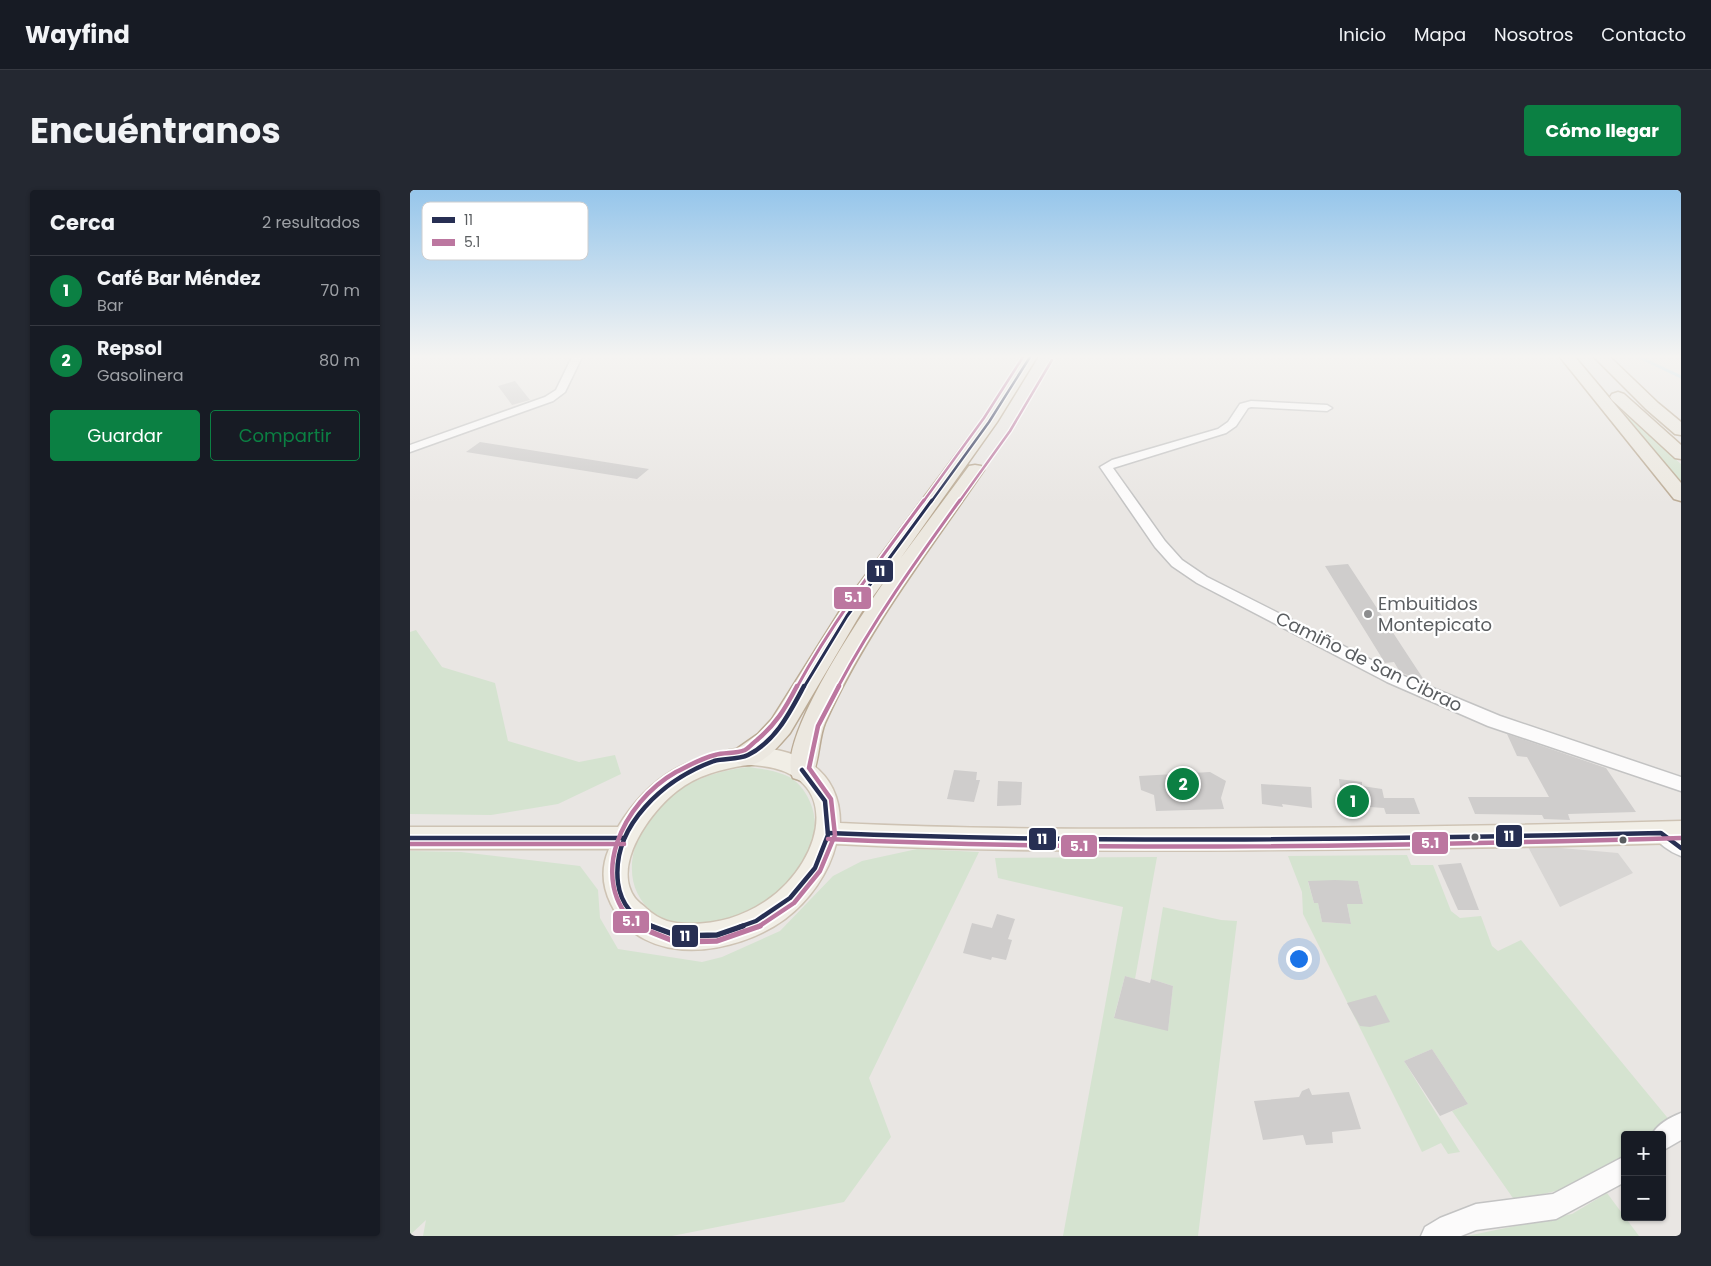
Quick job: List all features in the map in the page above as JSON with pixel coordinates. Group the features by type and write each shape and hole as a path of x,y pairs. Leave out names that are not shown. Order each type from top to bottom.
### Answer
{"highway":[{"path":"747,756 767,741 781,726 852,608 999,406"},
{"path":"802,770 804,749 812,724 848,656 900,573 1005,426 1017,406"},
{"path":"1607,406 1681,495"},
{"path":"1629,406 1681,454"},
{"path":"1652,406 1681,430"},
{"path":"1663,406 1681,421"},
{"path":"1669,406 1681,412"}],"main road":[{"path":"747,756 771,757 792,763 802,770 822,791 828,810 828,833 822,856 808,880 787,901 762,919 733,932 704,938 676,937 653,930 634,917 622,900 616,880 617,859 624,838 640,812 662,789 689,772 718,760 747,756"},
{"path":"828,833 927,838 1165,840 1497,837 1674,832"},
{"path":"410,838 624,838"}],"street":[{"path":"410,449 530,406"},
{"name":"Camiño de San Cibrao","path":"1245,406 1232,424 1222,431 1116,462 1106,467 1160,544 1177,563 1202,580 1393,678 1494,721 1681,784"},
{"name":"Camiño de San Cibrao","path":"1285,406 1327,408"},
{"path":"1674,832 1681,848"},
{"path":"1666,1136 1681,1125"},
{"path":"1434,1236 1440,1231 1476,1217 1556,1206 1621,1170"}],"shaded area":[{"path":"1527,845 1618,853 1633,873 1560,907"}],"green space":[{"path":"1624,413 1681,464 1681,485 1623,415"},
{"path":"416,630 442,667 495,683 508,741 579,762 615,755 621,774 558,804 491,815 410,814 410,632"},
{"path":"749,767 785,775 797,783 806,793 815,821 813,840 806,859 780,892 763,906 746,916 728,922 688,925 672,922 655,914 643,903 632,875 632,860 636,846 650,818 670,797 690,784 724,771"},
{"path":"917,849 979,852 869,1078 891,1137 844,1202 672,1236 423,1236 426,1220 410,1235 410,851 461,852 580,866 598,890 600,918 618,949 702,962 722,957 780,931 833,876 862,861"},
{"path":"1407,855 1411,865 1433,865 1451,911 1460,918 1481,916 1492,946 1498,951 1521,940 1671,1122 1659,1131 1621,1131 1621,1157 1580,1185 1515,1201 1452,1111 1468,1104 1432,1049 1404,1061 1460,1152 1448,1154 1441,1143 1422,1152 1303,914 1302,892 1288,856","holes":["1358,881 1363,904 1347,904 1351,924 1322,922 1318,903 1314,903 1308,882"]},
{"path":"1157,857 1135,979 1125,976 1114,1017 1168,1030 1173,986 1151,979 1163,907 1221,920 1237,921 1198,1236 1063,1236 1123,907 998,878 995,858"},
{"path":"1607,1193 1621,1212 1621,1221 1628,1221 1639,1236 1467,1236 1572,1214"}],"building":[{"path":"480,442 649,469 637,479 466,452"},
{"name":"Embuitidos Montepicato","path":"1348,564 1426,683 1400,672 1394,662 1385,663 1325,566"},
{"path":"1507,734 1606,768 1636,812 1568,814 1570,820 1544,819 1542,815 1475,814 1468,797 1549,797 1527,757 1517,756"},
{"path":"954,770 977,772 976,780 980,780 974,802 947,799"},
{"path":"1210,772 1226,781 1221,798 1224,809 1156,811 1154,795 1141,790 1139,776"},
{"path":"1339,779 1362,782 1362,786 1382,789 1384,798 1414,798 1420,814 1386,814 1384,808 1342,805"},
{"path":"998,781 1022,782 1021,805 997,806"},
{"path":"1261,784 1311,787 1312,808 1282,804 1283,807 1262,804"},
{"path":"1461,863 1479,910 1458,910 1438,865"},
{"path":"1308,881 1358,881 1363,904 1347,904 1351,924 1322,922 1318,903 1314,903"},
{"path":"997,914 1015,919 1008,939 1012,940 1006,960 992,957 991,960 963,953 972,923 992,928"},
{"path":"1125,976 1150,983 1151,979 1173,986 1168,1031 1114,1018"},
{"path":"1376,995 1390,1022 1370,1027 1360,1026 1347,1003"},
{"path":"1432,1049 1468,1104 1440,1116 1404,1061"},
{"path":"1309,1088 1312,1095 1349,1092 1361,1129 1332,1132 1333,1143 1306,1145 1303,1135 1263,1140 1254,1101 1299,1097 1302,1091"}],"transit line":[{"name":"5.1","path":"992,406 842,612 813,657 781,716 770,729 745,750 713,755 675,773 647,795 629,817 616,844 611,872 614,895 625,916 638,928 676,942 717,941 758,927 794,903 820,871 835,835 831,799 809,768 818,726 853,659 905,576 1010,431 1025,406"},
{"name":"11","path":"802,770 825,801 828,835 815,868 790,898 756,921 717,935 678,936 641,922 630,912 620,894 617,872 622,845 634,821 651,799 678,779 715,761 747,756 775,734 786,719 819,660 847,616 999,406"},
{"name":"11","path":"828,833 932,837 1140,840 1349,839 1661,833 1681,848"},
{"name":"11","path":"410,838 624,838"},
{"name":"5.1","path":"828,839 995,845 1162,846 1477,843 1681,838"},
{"name":"5.1","path":"410,844 624,844"}],"place":[{"name":"Embuitidos Montepicato","path":"1368,614"},
{"name":"Repsol","path":"1183,784"},
{"name":"Café Bar Méndez","path":"1353,801"}]}
